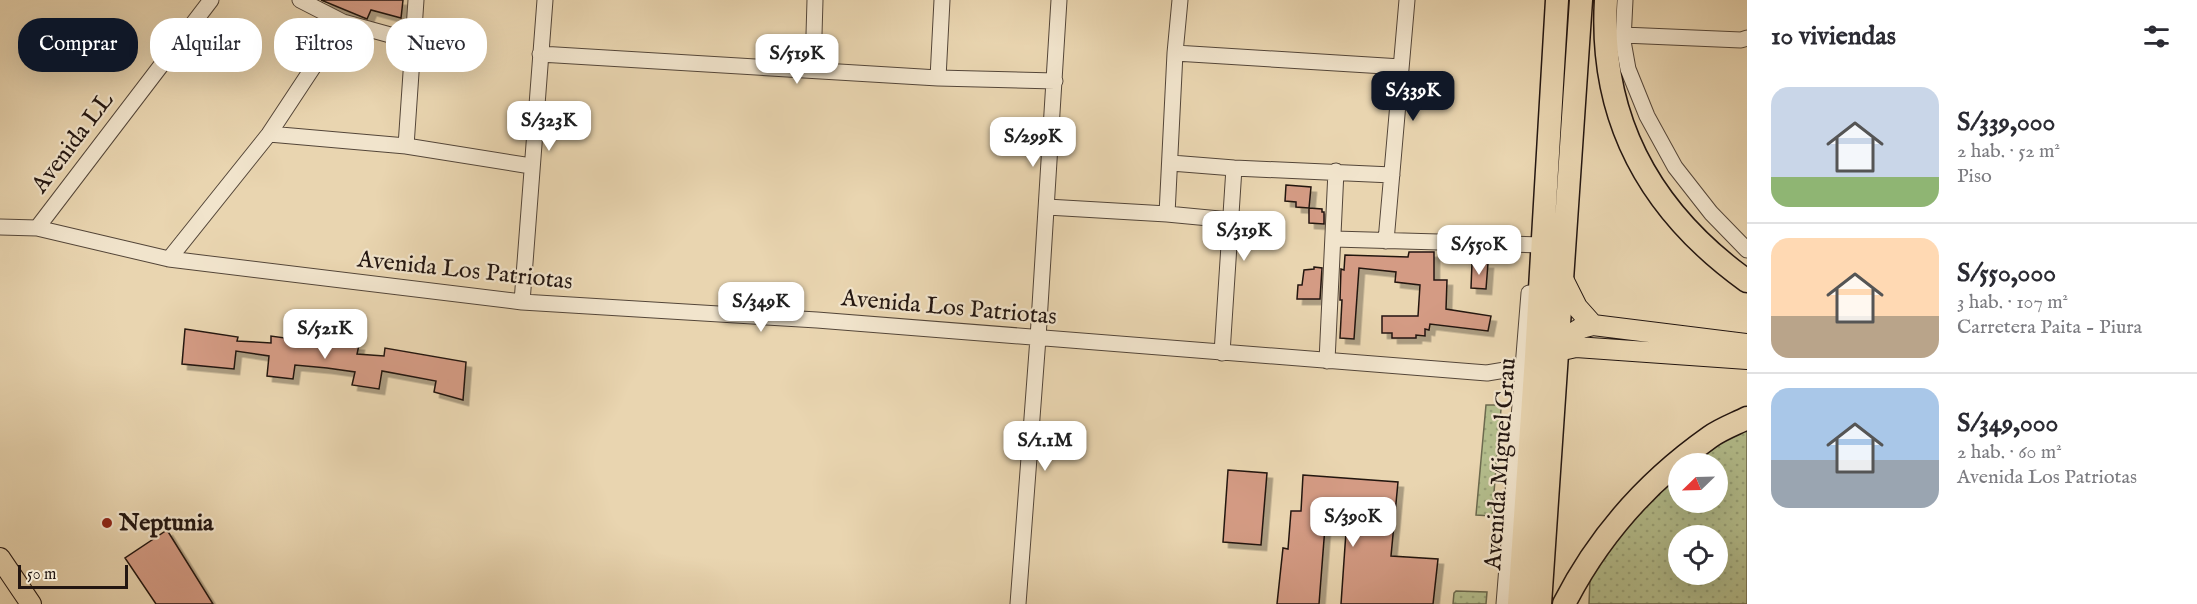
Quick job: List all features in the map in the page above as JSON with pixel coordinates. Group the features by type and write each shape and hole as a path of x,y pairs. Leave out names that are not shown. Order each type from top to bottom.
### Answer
{"highway":[{"name":"Avenida Miguel Grau","path":"1519,604 1530,362 1537,327 1557,0"},
{"name":"Avenida Miguel Grau","path":"1540,604 1581,0"},
{"path":"1606,0 1605,25 1610,75 1619,120 1645,174 1675,218 1727,266 1747,281"},
{"path":"1564,604 1575,581 1606,536 1650,485 1712,435 1747,418"}],"main road":[{"path":"1563,279 1577,307 1593,325"},
{"path":"1530,362 1559,340 1581,328 1593,325 1747,344"},
{"path":"1559,340 1576,346 1747,359"},
{"path":"0,558 31,604"}],"street":[{"name":"Avenida LL","path":"37,228 211,0"},
{"path":"300,0 335,18"},
{"path":"414,18 416,0"},
{"path":"522,302 545,0"},
{"path":"813,69 815,0"},
{"path":"938,78 942,0"},
{"path":"1018,604 1047,207 1059,0"},
{"path":"1167,214 1180,0"},
{"path":"1386,241 1407,0"},
{"path":"1625,0 1623,35 1628,69 1647,116 1674,167 1711,213 1747,250"},
{"path":"1623,35 1740,40 1747,38"},
{"path":"1175,53 1401,68"},
{"path":"540,54 938,78 1055,81"},
{"path":"169,259 269,134 310,72"},
{"path":"406,146 410,72"},
{"path":"269,134 406,146 531,166"},
{"path":"1171,163 1392,175"},
{"path":"1222,353 1234,168"},
{"path":"1327,361 1336,171"},
{"path":"1047,207 1230,220"},
{"name":"Avenida Los Patriotas","path":"0,226 37,228 169,259 522,302 817,320 1487,373 1530,362"},
{"path":"1334,239 1542,245 1529,284 1530,362"},
{"name":"Avenida Miguel Grau","path":"1504,604 1530,362"},
{"path":"1575,581 1577,604"}],"green space":[{"path":"1486,405 1499,405 1501,409 1492,516 1476,515"},
{"path":"1747,426 1747,604 1589,604 1590,579 1613,539 1668,482 1668,513 1728,513 1728,453 1705,453"},
{"path":"1456,591 1487,592 1486,604 1453,604"}],"building":[{"path":"321,0 403,0 401,18 371,10 367,18"},
{"path":"1286,185 1311,187 1309,208 1296,207 1296,202 1285,201"},
{"path":"1309,208 1322,209 1324,224 1309,223"},
{"path":"1409,252 1434,252 1434,280 1447,280 1446,309 1491,316 1488,331 1430,324 1429,330 1425,329 1425,336 1392,338 1392,333 1382,333 1382,316 1418,316 1420,285 1395,282 1396,272 1359,268 1354,339 1340,338 1341,269 1344,270 1345,255 1408,257"},
{"path":"1472,263 1488,263 1486,289 1471,288"},
{"path":"1314,267 1322,268 1320,299 1297,299 1298,285 1302,285 1304,270 1314,269"},
{"path":"185,329 238,337 237,341 271,343 271,336 359,345 357,354 384,356 385,348 466,362 463,400 434,392 436,381 382,371 379,389 352,385 355,372 327,368 295,365 293,379 267,376 269,356 236,351 234,369 182,364"},
{"path":"1228,470 1267,473 1261,545 1223,542"},
{"path":"1303,475 1398,482 1391,556 1438,559 1433,604 1341,604 1348,503 1327,501 1319,604 1277,604 1283,548 1288,549 1291,511 1301,511"},
{"path":"167,530 213,604 156,604 125,558"}],"place":[{"name":"Neptunia","path":"107,523"}]}
